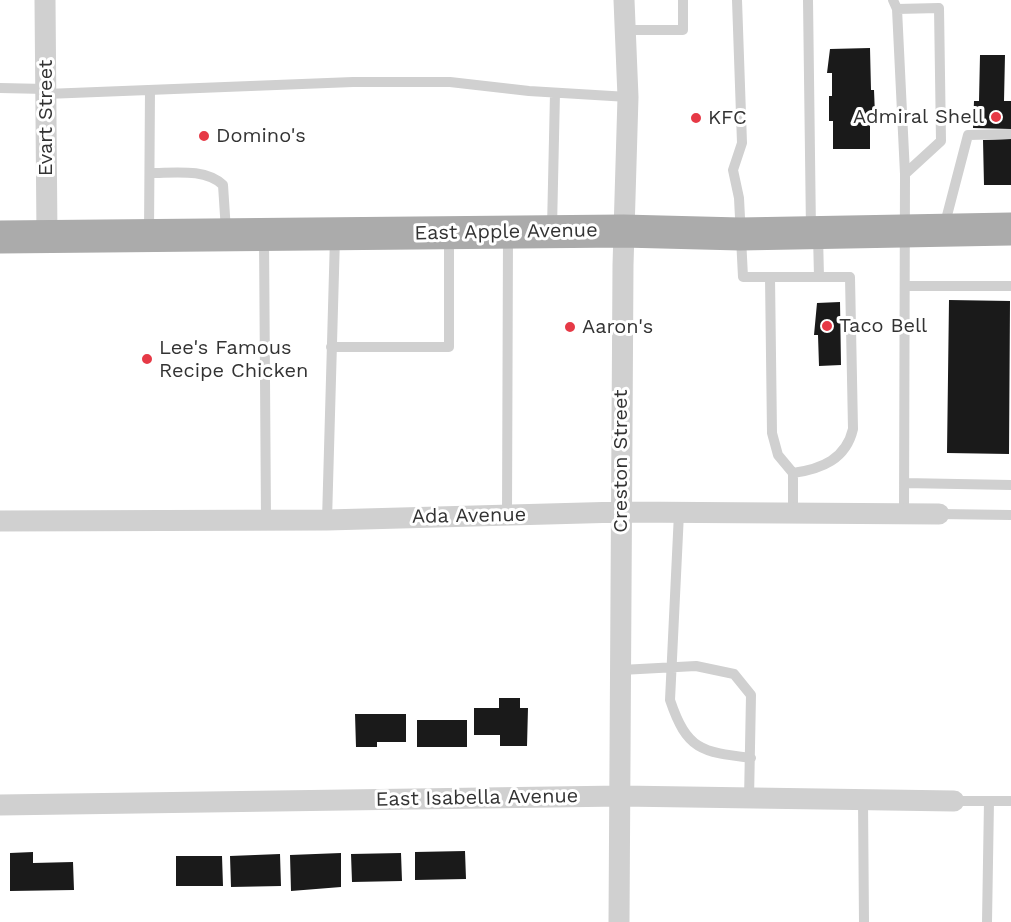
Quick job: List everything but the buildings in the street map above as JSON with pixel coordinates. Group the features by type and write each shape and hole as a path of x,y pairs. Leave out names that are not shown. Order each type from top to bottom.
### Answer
{"main road":[{"name":"East Apple Avenue","path":"0,237 552,231 740,234 1011,229"}],"street":[{"name":"Evart Street","path":"45,0 47,236"},
{"name":"Creston Street","path":"619,922 623,231 628,97 624,0"},
{"name":"Ada Avenue","path":"0,521 327,520 621,512 939,514"},
{"name":"East Isabella Avenue","path":"0,805 621,796 954,801"}],"lane":[{"path":"625,30 683,30 683,0"},
{"path":"737,0 742,142 733,170 739,198 743,277 850,277 853,429 850,444 839,457 816,470 794,473"},
{"path":"808,0 815,233 819,277"},
{"path":"904,514 907,231 895,4 939,8 941,141 905,174"},
{"path":"0,88 46,92 353,82 450,82 555,93 628,97"},
{"path":"149,235 150,90"},
{"path":"552,231 555,93"},
{"path":"944,230 968,135 1011,134"},
{"path":"150,172 201,174 214,177 223,186 226,234"},
{"path":"331,346 449,347 449,232"},
{"path":"507,515 508,232"},
{"path":"264,234 266,520"},
{"path":"327,520 335,234"},
{"path":"770,277 772,433 778,455 794,473 793,513"},
{"path":"906,286 1011,286"},
{"path":"904,483 1011,485"},
{"path":"679,513 674,666 670,700 678,722 690,742 716,754 751,758"},
{"path":"939,514 1011,515"},
{"path":"621,670 696,666 734,674 751,695 749,799"},
{"path":"863,801 864,922"},
{"path":"954,801 1011,801"},
{"path":"987,922 989,801"}],"place":[{"name":"Admiral Shell","path":"996,117"},
{"name":"KFC","path":"696,118"},
{"name":"Domino's","path":"204,136"},
{"name":"Taco Bell","path":"827,326"},
{"name":"Aaron's","path":"570,327"},
{"name":"Lee's Famous Recipe Chicken","path":"147,359"}]}
